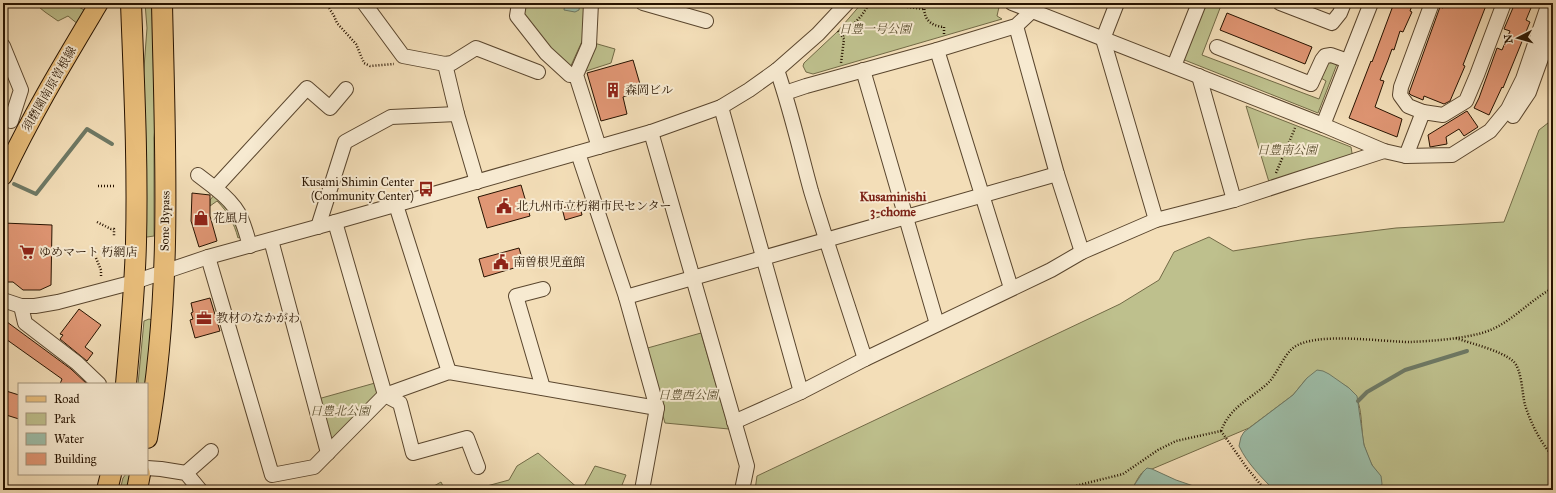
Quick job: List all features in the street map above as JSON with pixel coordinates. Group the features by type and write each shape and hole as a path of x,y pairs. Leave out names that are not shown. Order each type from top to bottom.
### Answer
{"highway":[{"path":"126,383 136,241 136,151 131,3"},
{"name":"Sone Bypass","path":"148,432 154,398 162,314 164,272 165,158 162,3"},
{"path":"107,490 111,475"},
{"path":"137,490 140,475"}],"main road":[{"name":"須磨園南原曽根線","path":"3,176 13,122 61,66 99,3"}],"street":[{"path":"364,3 404,56 445,64 452,63 476,48 538,72"},
{"path":"519,3 517,16 546,53 570,75 576,75"},
{"path":"591,3 589,45 576,75 599,147"},
{"path":"643,3 706,21"},
{"path":"3,300 21,306 35,306 58,302 134,282 208,257 651,132 721,107 778,70 818,34 847,3"},
{"path":"1012,3 1034,7 1102,39 1323,125 1384,151 1406,156 1452,155 1490,131 1508,109 1522,79 1549,3"},
{"path":"1117,3 1102,39 1156,220"},
{"path":"1174,66 1199,3"},
{"path":"1280,3 1332,23 1340,13 1344,3"},
{"path":"1323,125 1371,3"},
{"path":"1432,3 1401,87 1400,95 1408,106 1423,112 1443,116 1466,101 1504,3"},
{"path":"785,93 1016,26 1034,7"},
{"path":"1500,119 1507,120 1515,114 1529,92 1548,39 1547,36 1553,20"},
{"path":"1016,26 1057,174 1082,252"},
{"path":"3,46 21,90 13,122"},
{"path":"1217,47 1311,84 1325,56 1331,55 1348,61"},
{"path":"942,48 982,196 1011,288"},
{"path":"445,64 457,114 477,182"},
{"path":"778,70 799,150 826,240 865,359"},
{"path":"863,70 937,324"},
{"path":"1199,76 1234,200"},
{"path":"215,188 307,88 330,108 346,89"},
{"path":"721,107 801,392"},
{"path":"1406,156 1423,112"},
{"path":"318,227 345,142 391,117 457,114"},
{"path":"651,132 747,466 742,490"},
{"path":"734,422 801,392 865,359 1051,270 1082,252 1156,220 1234,200 1384,151"},
{"path":"578,153 626,297 657,408 642,490"},
{"path":"626,297 1057,174"},
{"path":"198,175 228,198 236,208 243,219 250,246"},
{"path":"396,205 449,372"},
{"path":"335,222 385,395 400,403 412,452 467,438 478,467"},
{"path":"271,240 328,453"},
{"path":"208,257 272,475 314,468 385,395 449,372 657,408"},
{"path":"543,289 516,296 543,388"},
{"path":"21,306 24,323 77,363 99,383"},
{"path":"186,473 211,451"},
{"path":"148,468 186,473 200,490"}],"path":[{"path":"326,3 337,23 356,44 364,63 370,66 403,63 408,57"},
{"path":"841,66 843,36 862,15 870,3"},
{"path":"890,3 893,5 923,9"},
{"path":"925,3 923,9 925,16 931,24 944,27 942,48"},
{"path":"1275,187 1273,180 1300,116"},
{"path":"1288,145 1295,148"},
{"path":"98,186 114,186"},
{"path":"97,222 114,229 114,236"},
{"path":"96,258 101,270 101,279"},
{"path":"1221,431 1225,420 1236,407 1268,383 1293,348 1301,343 1334,339 1410,342 1482,333 1502,325 1553,288"},
{"path":"1455,337 1499,353 1514,361 1518,369 1523,396 1530,418 1536,432 1553,457"},
{"path":"1059,490 1123,474 1158,450 1176,441 1221,431"},
{"path":"1221,431 1247,468 1265,490"}],"green space":[{"path":"34,3 76,3 75,5 86,11 79,25 68,16 58,21"},
{"path":"145,3 155,3 159,81 154,138 154,236 147,237 144,234 143,81 147,28"},
{"path":"524,3 586,3 583,39 569,70 521,17"},
{"name":"日豊一号公園","path":"862,3 988,3 999,7 997,16 1002,19 813,74 806,72 803,66 804,63 837,32"},
{"path":"1204,3 1222,3 1202,55 1319,99 1326,81 1321,78 1329,60 1337,64 1318,113 1182,59"},
{"path":"594,43 615,49 611,63 580,73"},
{"name":"日豊南公園","path":"1246,106 1351,147 1353,159 1269,182"},
{"path":"1553,119 1553,490 1380,490 1380,478 1370,461 1364,445 1360,409 1355,395 1347,386 1342,384 1307,378 1293,395 1249,428 1152,469 1148,469 1142,473 1131,490 755,490 757,476 1120,304 1159,280 1174,252 1209,237 1233,251 1307,239 1396,228 1504,222 1539,130"},
{"path":"215,194 227,204 241,232 240,237 238,238 235,227 230,218 217,201 210,206 210,200"},
{"path":"149,319 152,320 147,383 138,383 144,321"},
{"name":"日豊西公園","path":"701,333 729,429 665,423 644,349"},
{"name":"日豊北公園","path":"375,383 379,398 337,439 328,436 318,399"},
{"path":"538,453 580,490 472,490 509,480 517,466"},
{"path":"595,466 626,475 620,490 582,490"},
{"path":"125,475 130,475 131,490 120,490"},
{"path":"441,482 445,490 427,490"}],"water":[{"path":"565,3 580,3 579,10 575,12 564,10"},
{"path":"1317,370 1329,374 1349,388 1357,396 1364,445 1372,465 1381,476 1382,484 1380,490 1274,490 1255,470 1242,452 1239,446 1244,432 1293,395 1307,378"},
{"path":"1147,468 1176,480 1205,490 1131,490"}],"building":[{"path":"1394,3 1413,3 1410,11 1412,12 1403,32 1400,31 1394,50 1392,49 1380,80 1384,81 1375,107 1402,119 1397,137 1349,118"},
{"path":"1443,3 1487,3 1463,65 1465,66 1450,101 1444,104 1424,96 1423,100 1409,93 1440,7 1443,8"},
{"path":"1515,3 1533,3 1526,20 1530,22 1503,88 1502,87 1489,115 1474,108 1497,48 1502,50 1510,31 1504,29"},
{"path":"1227,13 1312,47 1305,64 1220,30"},
{"name":"森岡ビル","path":"633,60 642,91 623,97 627,114 601,121 587,73"},
{"path":"1467,111 1478,127 1464,136 1459,129 1446,137 1447,144 1430,147 1428,135"},
{"name":"北九州市立朽網市民センター","path":"521,185 530,216 487,228 478,197"},
{"name":"花風月","path":"192,193 210,195 210,216 217,241 199,247 191,221"},
{"path":"579,203 582,215 565,220 562,208"},
{"name":"ゆめマート 朽網店","path":"3,223 52,225 51,285 40,290 23,290 13,282 7,282 7,277 3,277"},
{"name":"南曽根児童館","path":"519,248 524,265 484,277 479,259"},
{"path":"210,298 220,331 195,338 190,320 193,319 191,313 193,312 191,303"},
{"path":"79,309 101,325 85,347 93,353 87,361 60,339 63,335 60,334"},
{"path":"3,319 71,369 86,383 60,383 62,379 3,337"},
{"path":"3,390 18,395 18,419 3,414"}],"waterway":[{"path":"14,184 36,194 87,129 112,144"},
{"path":"1358,401 1367,392 1405,370 1467,351"}],"place":[{"name":"森岡ビル","path":"613,90"},
{"name":"Kusami Shimin Center (Community Center)","path":"426,189"},
{"name":"北九州市立朽網市民センター","path":"504,206"},
{"name":"花風月","path":"201,218"},
{"name":"ゆめマート 朽網店","path":"27,252"},
{"name":"南曽根児童館","path":"501,262"},
{"name":"教材のなかがわ","path":"204,318"}],"district":[{"name":"Kusaminishi 3-chome","path":"893,204"}]}
